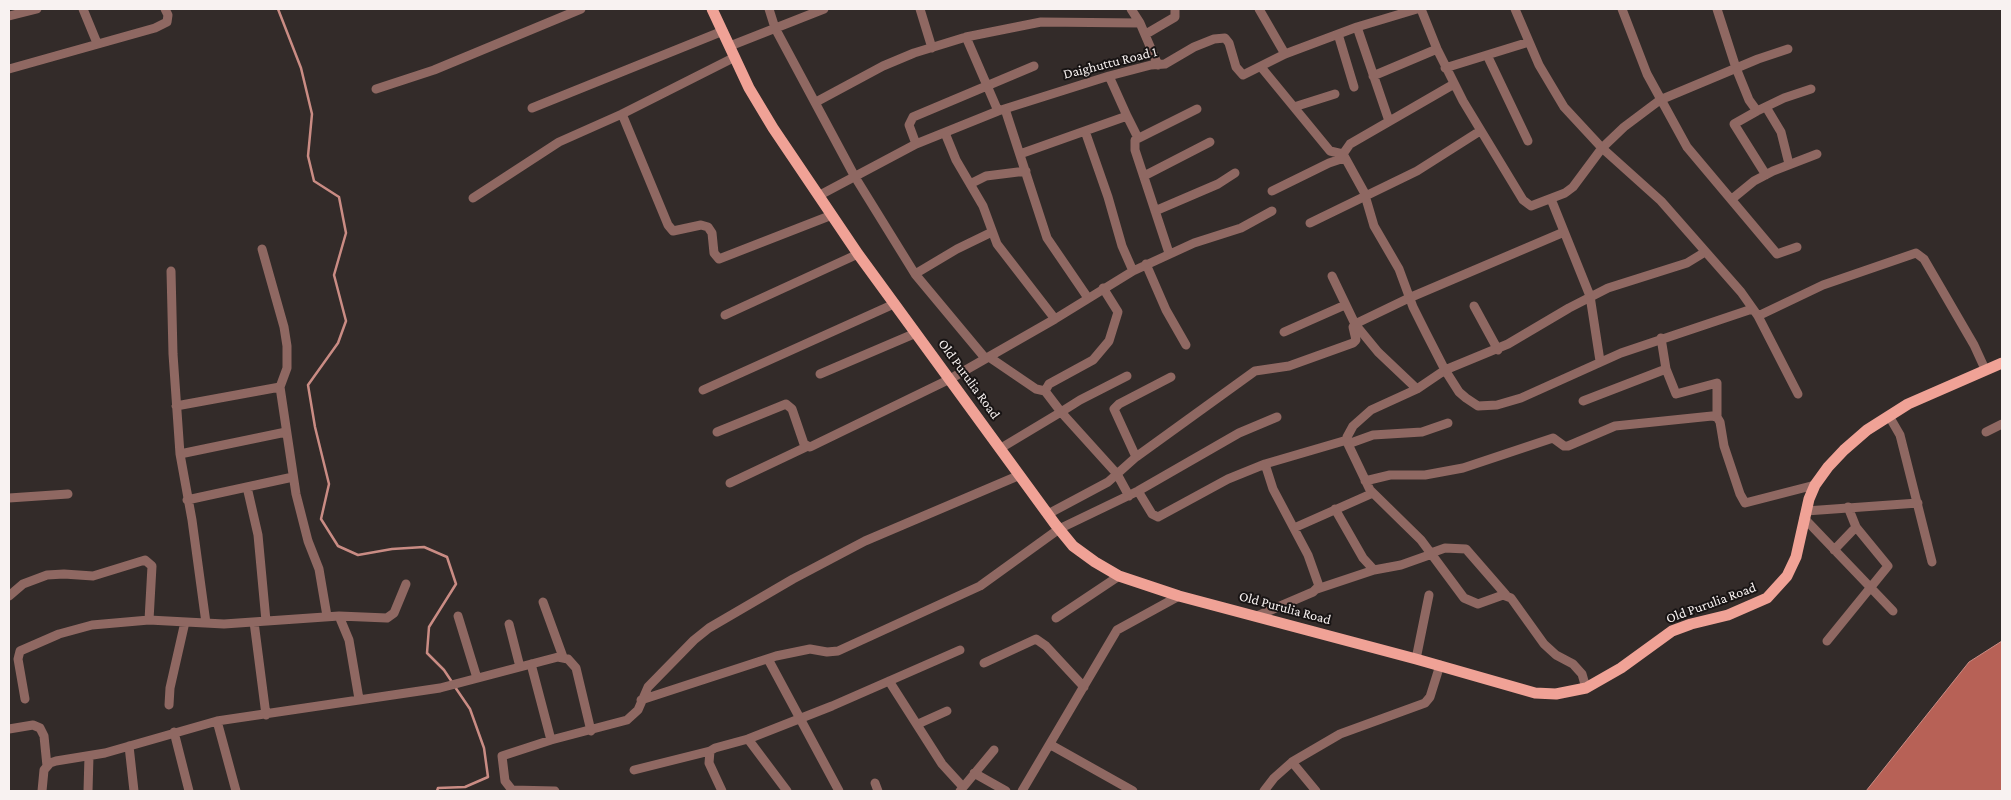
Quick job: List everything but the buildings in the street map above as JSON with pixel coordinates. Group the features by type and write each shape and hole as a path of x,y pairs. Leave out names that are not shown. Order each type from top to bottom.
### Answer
{"main road":[{"name":"Old Purulia Road","path":"712,9 732,52 773,128 858,254 1059,529 1073,546 1119,576 1179,596 1440,665 1535,693 1556,694 1586,688 1621,668 1672,631 1691,624 1728,615 1767,598 1787,576 1796,557 1805,515 1815,485 1844,450 1868,430 1908,404 2002,363"}],"street":[{"path":"9,16 37,9"},
{"path":"83,9 97,43"},
{"path":"9,70 163,25 168,18 165,9"},
{"path":"376,89 434,70 581,9"},
{"path":"769,9 775,28 855,177 915,274 985,358 989,357 1036,389 1045,391 1061,412 1117,474 1130,496"},
{"path":"473,198 560,142 622,114 775,28 824,9"},
{"path":"920,9 932,48"},
{"path":"1131,9 1146,34 1158,65"},
{"path":"1146,34 1175,17 1175,9"},
{"path":"1259,9 1284,54"},
{"path":"1419,9 1445,68 1480,131 1528,205 1537,206 1573,187 1602,148 1624,127 1660,100 1788,48"},
{"name":"Daighuttu Road 1","path":"820,196 916,144 1002,110 1109,76 1171,61 1194,47 1220,37 1229,43 1239,72 1243,74 1249,73 1284,54 1338,34 1419,9"},
{"path":"1516,9 1545,78 1559,100 1602,148 1661,201 1755,312 1798,394"},
{"path":"1624,9 1647,74 1687,147 1777,254 1797,247"},
{"path":"1717,9 1736,68 1749,100 1757,111"},
{"path":"816,102 883,66 966,37 1042,22 1140,23"},
{"path":"1357,27 1389,121"},
{"path":"532,108 723,31"},
{"path":"1338,34 1354,87"},
{"path":"966,37 986,86 1002,110 1020,154 1047,238 1088,298"},
{"path":"1445,68 1529,42"},
{"path":"1373,76 1437,49"},
{"path":"1487,55 1528,141"},
{"path":"916,144 909,125 910,120 1034,66"},
{"path":"1261,67 1330,151 1343,156 1361,186 1374,226 1403,278 1409,298 1445,370 1459,392 1478,406 1486,407 1521,398 1600,361 1661,338 1755,312 1823,285 1916,253 1924,258 1985,369"},
{"path":"1109,76 1138,138"},
{"path":"1272,191 1343,156 1350,144 1454,84"},
{"path":"1766,175 1734,124 1784,98 1811,89"},
{"path":"1294,107 1335,94"},
{"path":"1766,107 1781,132 1789,164"},
{"path":"1169,253 1134,145 1138,138 1197,109"},
{"path":"622,114 668,225 673,231 701,225 708,227 712,233 714,253 719,259 832,214"},
{"path":"1020,154 1127,116"},
{"path":"1085,131 1108,197 1120,241 1133,270"},
{"path":"1310,223 1417,171 1480,131"},
{"path":"945,133 956,160 983,206 992,232 1005,257 1055,319"},
{"path":"1144,176 1210,142"},
{"path":"1732,199 1754,181 1789,164 1817,154"},
{"path":"970,184 986,176 1026,171"},
{"path":"1155,210 1218,184 1236,173"},
{"path":"1551,199 1590,296 1600,361"},
{"path":"730,484 806,447 810,448 950,379 1055,319 1133,270 1169,253 1241,228 1272,211"},
{"path":"915,274 957,249 992,232"},
{"path":"1048,514 1096,490 1136,457 1255,371 1290,366 1352,343 1356,340 1352,327 1355,324 1409,298 1564,232"},
{"path":"262,249 284,327 287,346 287,368 280,387 293,477 301,517 319,569 327,616"},
{"path":"1506,595 1482,603 1469,601 1464,598 1431,554 1373,493 1365,481 1348,442 1353,426 1371,410 1420,386 1445,370 1498,350 1590,296 1624,282 1687,263 1705,252"},
{"path":"725,315 858,254"},
{"path":"1146,264 1166,310 1186,345"},
{"path":"170,271 180,454 192,520 206,623"},
{"path":"1332,276 1355,324 1378,352 1420,386"},
{"path":"1045,391 1049,384 1093,360 1109,342 1118,312 1103,288"},
{"path":"703,390 894,304"},
{"path":"1284,332 1345,305"},
{"path":"1474,306 1498,350"},
{"path":"820,374 916,333"},
{"path":"1661,338 1666,369 1676,394 1717,383 1717,417 1741,499 1745,503 1815,485"},
{"path":"1583,401 1666,369"},
{"path":"1001,448 1080,400 1127,376"},
{"path":"1136,457 1114,410 1119,404 1171,376"},
{"path":"176,406 280,387"},
{"path":"717,432 786,404 792,409 806,447"},
{"path":"1894,413 1932,562"},
{"path":"1365,481 1390,475 1438,474 1488,461 1549,439 1556,439 1562,445 1568,446 1615,426 1702,416 1717,417"},
{"path":"641,700 768,659 810,649 838,651 980,586 1059,529 1130,496 1239,433 1277,417"},
{"path":"1138,491 1152,514 1158,516 1228,480 1265,464 1373,435 1422,432 1448,423"},
{"path":"1986,432 2002,424"},
{"path":"180,454 286,432"},
{"path":"1265,464 1273,489 1308,555 1318,583 1317,590"},
{"path":"555,791 512,790 505,782 501,758 506,753 628,720 638,710 648,687 694,640 709,628 793,579 865,541 1020,475"},
{"path":"187,500 293,477"},
{"path":"247,487 258,535 266,621"},
{"path":"1294,528 1373,493"},
{"path":"9,498 68,494"},
{"path":"1893,612 1834,550 1805,515 1848,507 1886,507 1918,503"},
{"path":"1827,641 1888,566 1856,527 1848,507"},
{"path":"1335,510 1363,558 1374,570"},
{"path":"1834,550 1856,527"},
{"path":"1257,616 1317,590 1374,570 1402,565 1445,548 1466,549 1506,595 1544,644 1556,655 1573,664 1582,674 1586,688"},
{"path":"9,596 23,584 47,575 93,576 146,560 152,566 149,620"},
{"path":"1056,618 1119,576"},
{"path":"25,699 18,659 23,647 59,634 92,625 149,620 206,623 254,622 327,616 387,618 394,613 406,584"},
{"path":"1416,659 1429,595"},
{"path":"1022,791 1051,745 1117,630 1179,596"},
{"path":"543,602 563,657 576,668 591,731"},
{"path":"339,616 349,640 359,699"},
{"path":"458,616 477,678"},
{"path":"169,705 170,688 185,622"},
{"path":"254,622 266,714"},
{"path":"509,624 520,667"},
{"path":"984,663 1036,639 1046,646 1067,671 1084,687"},
{"path":"634,770 710,751 748,739 960,650"},
{"path":"47,766 56,761 89,756 129,746 216,721 440,688 563,657"},
{"path":"768,659 839,791"},
{"path":"531,664 551,740"},
{"path":"1264,791 1283,769 1292,762 1340,734 1425,703 1430,697 1440,665"},
{"path":"889,681 942,764 961,789 994,750"},
{"path":"918,724 947,710"},
{"path":"216,721 236,791"},
{"path":"9,729 33,725 40,728 44,736 47,766 43,775 42,791"},
{"path":"174,732 189,791"},
{"path":"748,739 787,791"},
{"path":"1051,745 1133,791"},
{"path":"129,746 134,791"},
{"path":"710,751 709,763 722,791"},
{"path":"88,791 89,756"},
{"path":"1292,762 1316,791"},
{"path":"974,773 1006,791"}],"shaded area":[{"path":"2002,641 2002,791 1866,791 1969,662"}],"waterway":[{"path":"278,9 301,68 312,114 308,156 314,181 339,197 346,233 334,275 346,321 338,343 308,385 315,427 329,484 321,519 338,546 358,555 392,549 424,547 447,557 456,584 429,627 427,653 444,670 452,682"},
{"path":"437,791 438,788 465,787 488,777 484,748 470,709 455,687"}]}
